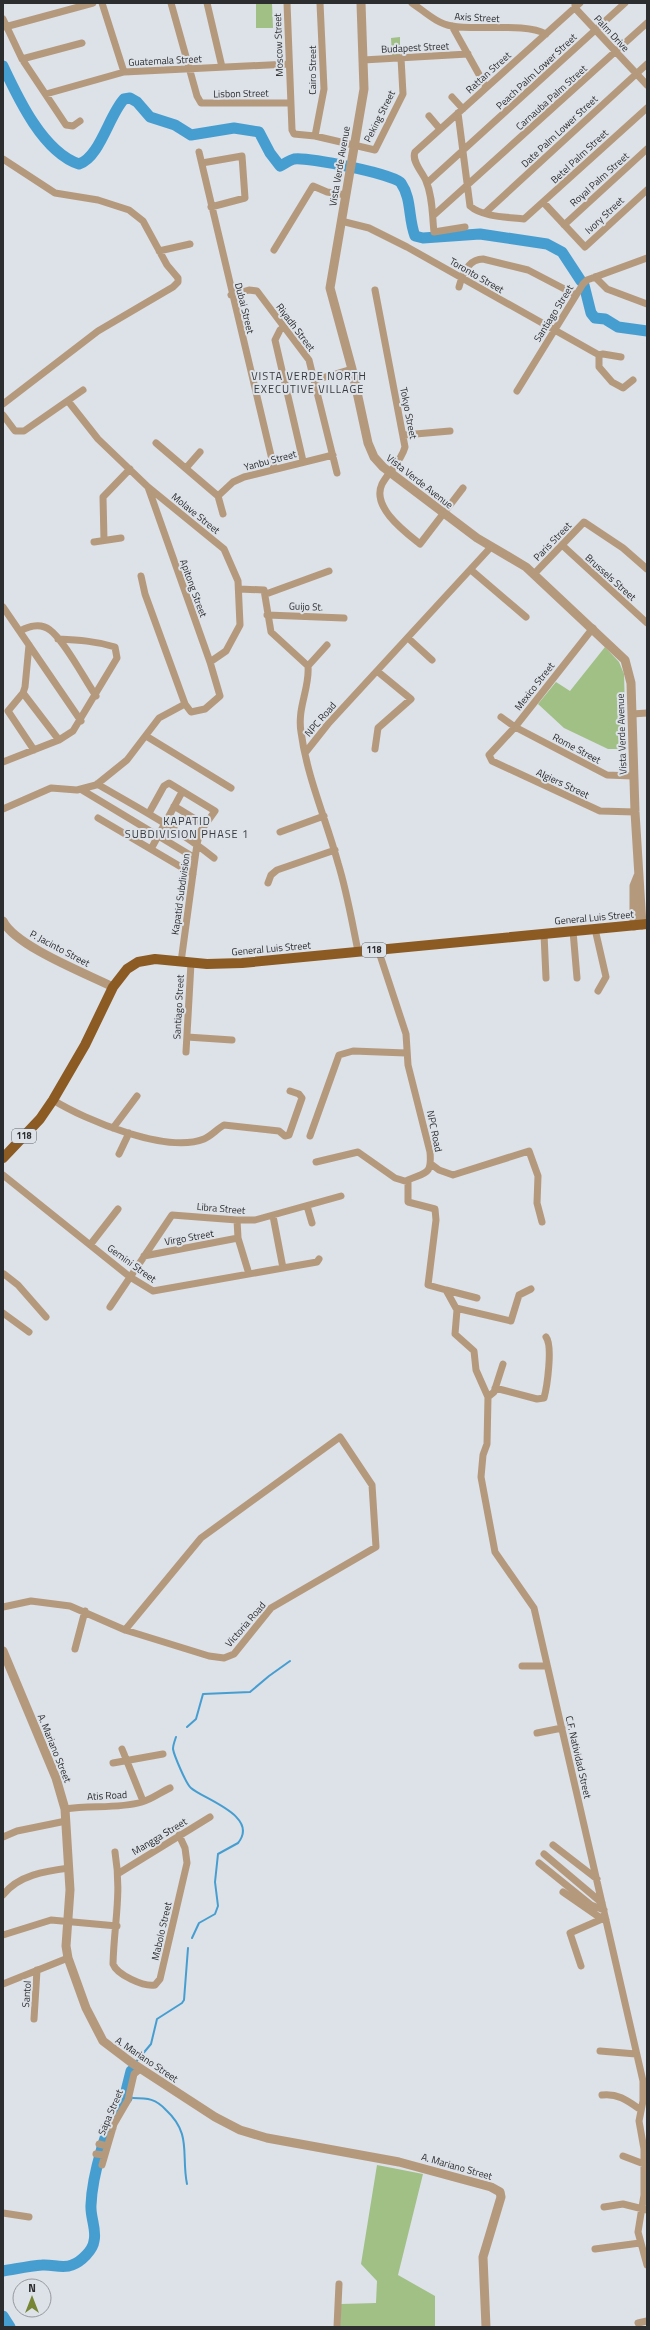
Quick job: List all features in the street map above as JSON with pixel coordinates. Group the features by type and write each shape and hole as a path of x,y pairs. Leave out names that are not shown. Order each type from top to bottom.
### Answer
{"main road":[{"name":"General Luis Street","path":"3,1158 40,1118 53,1100 85,1045 113,987 122,973 138,962 155,959 186,963 242,963 641,925"}],"street":[{"path":"80,121 73,126 66,124 22,59 4,23 93,3"},
{"path":"102,3 124,72"},
{"name":"Lisbon Street","path":"171,3 196,96 201,103 291,103"},
{"path":"207,3 222,67"},
{"name":"Moscow Street","path":"287,3 288,64 292,130 294,134"},
{"name":"Cairo Street","path":"315,136 324,90 320,3"},
{"name":"Vista Verde Avenue","path":"361,3 364,89 330,288 352,370 371,450 378,463 390,473 443,513 534,574 593,628 625,660 630,673 638,876 641,886 641,925"},
{"name":"Axis Street","path":"412,3 438,21 452,26 531,29 546,34"},
{"name":"Peach Palm Lower Street","path":"427,183 462,153 625,3"},
{"name":"Palm Drive","path":"578,7 595,29 647,85"},
{"name":"Rattan Street","path":"427,183 414,159 415,152 578,7"},
{"name":"Carnauba Palm Street","path":"434,215 647,23"},
{"path":"452,26 486,88"},
{"path":"22,59 82,43"},
{"name":"Budapest Street","path":"363,60 468,54"},
{"name":"Peking Street","path":"294,134 315,136 375,150 403,94 401,58"},
{"name":"Guatemala Street","path":"46,94 124,72 190,70 288,64"},
{"name":"Date Palm Lower Street","path":"485,213 647,64"},
{"path":"452,97 460,111 462,153 470,206 475,210 485,213"},
{"name":"Betel Palm Street","path":"485,213 524,219 647,108"},
{"path":"429,116 440,129"},
{"name":"Royal Palm Street","path":"564,225 647,149"},
{"name":"Dubai Street","path":"199,152 231,295 274,468"},
{"path":"202,163 242,156 245,198 211,207"},
{"path":"3,160 55,193 98,200 129,210 143,221 159,252 178,278 178,282 173,287 98,331 3,404"},
{"path":"427,183 434,215 434,232 465,227"},
{"path":"274,250 313,186 327,192 346,195"},
{"name":"Ivory Street","path":"543,202 585,247 647,190"},
{"name":"Toronto Street","path":"341,221 380,233 462,277 599,356"},
{"path":"159,252 190,244"},
{"name":"Santiago Street","path":"517,391 576,295 587,280 647,258"},
{"path":"459,287 462,277 473,261 489,260 528,270 576,295"},
{"path":"595,277 607,289 647,304"},
{"name":"Riyadh Street","path":"231,295 255,290 306,355 315,380 337,473"},
{"name":"Tokyo Street","path":"375,290 404,435 404,452 381,489 384,506 396,525 420,544 443,513"},
{"path":"284,327 280,330 275,340 303,461"},
{"path":"621,357 603,354 599,356 599,367 616,385 623,388 633,380"},
{"path":"315,380 352,370"},
{"path":"4,417 15,431 24,431 83,390"},
{"name":"Molave Street","path":"68,401 98,439 148,487 224,550 234,568 239,589 240,625 230,645 210,662"},
{"path":"404,435 450,431"},
{"path":"156,443 218,496 223,514"},
{"path":"186,468 200,452"},
{"name":"Yanbu Street","path":"218,496 238,480 274,468 333,455"},
{"path":"104,540 103,497 130,469"},
{"name":"Apitong Street","path":"148,487 210,662 220,696 210,706 196,712 191,712 185,704"},
{"path":"443,513 462,488"},
{"name":"Paris Street","path":"534,574 584,522 624,548 647,569"},
{"path":"94,542 121,538"},
{"name":"Brussels Street","path":"562,545 647,623"},
{"name":"NPC Road","path":"305,753 377,671 471,570 491,546"},
{"path":"471,570 526,617"},
{"path":"266,594 329,572"},
{"path":"3,809 51,788 82,790 97,784 127,760 159,718 185,704 145,594 141,576"},
{"path":"239,589 264,590 266,594 267,615 273,635 308,666"},
{"path":"3,607 81,721"},
{"name":"Guijo St.","path":"267,615 344,618"},
{"path":"20,631 31,626 44,627 58,639 96,696"},
{"name":"Mexico Street","path":"490,755 515,727 593,628"},
{"path":"408,638 432,660"},
{"path":"3,762 59,740 73,731 81,721 117,658 115,648 92,641 58,639"},
{"path":"29,645 27,676 23,693 8,711 34,750"},
{"path":"327,645 308,666 299,716 305,753 334,850 358,951"},
{"path":"375,749 378,728 410,700 377,671"},
{"path":"23,693 59,740"},
{"path":"632,714 647,713"},
{"name":"Rome Street","path":"500,717 515,727 607,776 633,776"},
{"path":"146,736 231,788"},
{"name":"Algiers Street","path":"490,755 492,761 600,811 635,812"},
{"path":"149,814 166,784 169,783 182,792 151,849"},
{"path":"97,784 197,844 214,858"},
{"path":"82,790 195,858"},
{"name":"Kapatid Subdivision","path":"182,792 215,810 215,813 205,824 197,844 193,874 186,963"},
{"path":"174,806 205,824"},
{"path":"280,832 324,816"},
{"path":"98,818 193,874"},
{"path":"268,883 271,875 277,870 334,850"},
{"name":"P. Jacinto Street","path":"3,921 13,934 27,944 113,987"},
{"path":"595,929 606,977 604,984 598,991"},
{"path":"573,931 578,978"},
{"path":"544,934 546,978"},
{"name":"NPC Road","path":"378,949 406,1034 406,1053 423,1121 431,1164 426,1173 410,1179 408,1182"},
{"name":"Santiago Street","path":"186,963 186,1052"},
{"path":"187,1037 232,1040"},
{"path":"310,1136 339,1055 353,1051 406,1053"},
{"path":"53,1100 113,1128 170,1142 189,1143 204,1139 224,1125 279,1131 285,1136 291,1132 302,1098 300,1094 290,1091"},
{"path":"113,1128 137,1096"},
{"path":"119,1154 129,1133"},
{"path":"431,1164 439,1170 453,1175 529,1151 538,1176 537,1203 542,1222"},
{"path":"316,1162 358,1152 395,1178 408,1182 409,1203 433,1208 436,1213 428,1282 431,1286 477,1298"},
{"name":"Gemini Street","path":"3,1175 130,1277 149,1290 159,1291 316,1262 319,1259"},
{"name":"Libra Street","path":"130,1277 172,1215 237,1220 273,1216 340,1196"},
{"path":"307,1206 312,1223"},
{"path":"90,1245 118,1209"},
{"path":"273,1216 283,1268"},
{"path":"237,1220 238,1238 249,1274"},
{"name":"Virgo Street","path":"144,1256 238,1238"},
{"path":"3,1275 18,1285 46,1317"},
{"path":"110,1307 130,1277"},
{"path":"446,1290 456,1308 511,1321 519,1295 531,1289"},
{"name":"C.F. Natividad Street","path":"456,1308 455,1334 474,1351 476,1370 488,1397 486,1444 483,1455 481,1476 496,1552 534,1608 597,1879 604,1919 644,2086 639,2121 644,2142 644,2209 638,2232 647,2265"},
{"path":"3,1313 29,1332"},
{"path":"496,1388 537,1399 544,1398 550,1358 549,1342 546,1337"},
{"path":"488,1397 496,1388 503,1364"},
{"name":"Victoria Road","path":"3,1607 31,1601 70,1606 85,1611 125,1630 209,1656 224,1658 234,1654 271,1608 376,1547 372,1485 340,1436 201,1538 125,1630"},
{"path":"75,1649 85,1611"},
{"name":"A. Mariano Street","path":"3,1651 56,1778 65,1809 69,1868 69,1921 66,1946 68,1958 95,2028 110,2048 227,2124 254,2135 399,2162 458,2177 500,2192 501,2197 483,2257 486,2327"},
{"path":"522,1666 547,1666"},
{"path":"537,1733 562,1728"},
{"path":"122,1749 143,1801"},
{"path":"113,1763 163,1754"},
{"name":"Atis Road","path":"65,1809 86,1806 124,1805 143,1801 170,1788"},
{"name":"Mangga Street","path":"119,1873 210,1817"},
{"path":"3,1837 17,1831 66,1821"},
{"name":"Mabolo Street","path":"117,1926 114,1968 120,1973 147,1985 155,1985 158,1983 187,1863 185,1848 179,1836"},
{"path":"553,1845 597,1879"},
{"path":"3,1935 51,1920 117,1926 119,1873 115,1852"},
{"path":"544,1854 603,1907"},
{"path":"539,1863 591,1905 603,1907"},
{"path":"3,1895 7,1890 25,1878 39,1873 69,1868"},
{"path":"563,1892 604,1919"},
{"path":"581,1966 570,1933 604,1919"},
{"path":"3,1984 68,1958"},
{"name":"Santol","path":"34,2019 38,1970"},
{"path":"600,2051 636,2054"},
{"name":"Sapa Street","path":"102,2165 100,2154 109,2127 128,2100 137,2066"},
{"path":"602,2095 612,2094 623,2097 641,2110"},
{"path":"623,2156 644,2164"},
{"path":"604,2207 623,2204 644,2209"},
{"path":"3,2213 29,2217"},
{"path":"595,2249 640,2243"},
{"path":"337,2327 339,2284"},
{"path":"638,2323 647,2321"}],"green space":[{"path":"256,3 272,3 273,28 256,28"},
{"path":"400,37 400,55 392,56 391,38"},
{"path":"605,647 619,662 624,674 626,749 608,749 564,728 538,704 556,682 570,691"},
{"path":"377,2165 423,2174 398,2275 435,2296 435,2327 340,2327 341,2304 376,2303 377,2281 361,2264"}],"waterway":[{"path":"3,66 24,108 43,136 66,158 79,164 93,153 99,145 119,106 124,99 130,98 137,102 150,117 175,125 191,135 234,128 259,132 270,153 280,166 294,159 302,159 350,167 395,179 401,183 407,196 415,236 423,238 480,234 547,244 562,252 581,281"},
{"path":"584,285 591,313 595,318 605,319 618,327 647,331"},
{"path":"187,1727 196,1719 203,1694 250,1692 290,1661"},
{"path":"176,1737 173,1749 186,1781 191,1788 217,1803 236,1817 242,1825 243,1833 238,1843 218,1854 215,1882 218,1906 215,1914 199,1923 192,1938"},
{"path":"135,2063 151,2044 157,2019 182,2003 184,2000 188,1948"},
{"path":"124,2099 131,2071"},
{"path":"3,2271 42,2265 69,2266 79,2261 89,2252 95,2237 91,2205 97,2165 106,2134 112,2120 124,2099 127,2098"},
{"path":"133,2098 147,2099 159,2103 174,2119 179,2127 184,2145 187,2184"},
{"path":"3,2316 10,2327"}],"district":[{"name":"VISTA VERDE NORTH EXECUTIVE VILLAGE","path":"309,382"},
{"name":"KAPATID SUBDIVISION PHASE 1","path":"187,827"}]}
